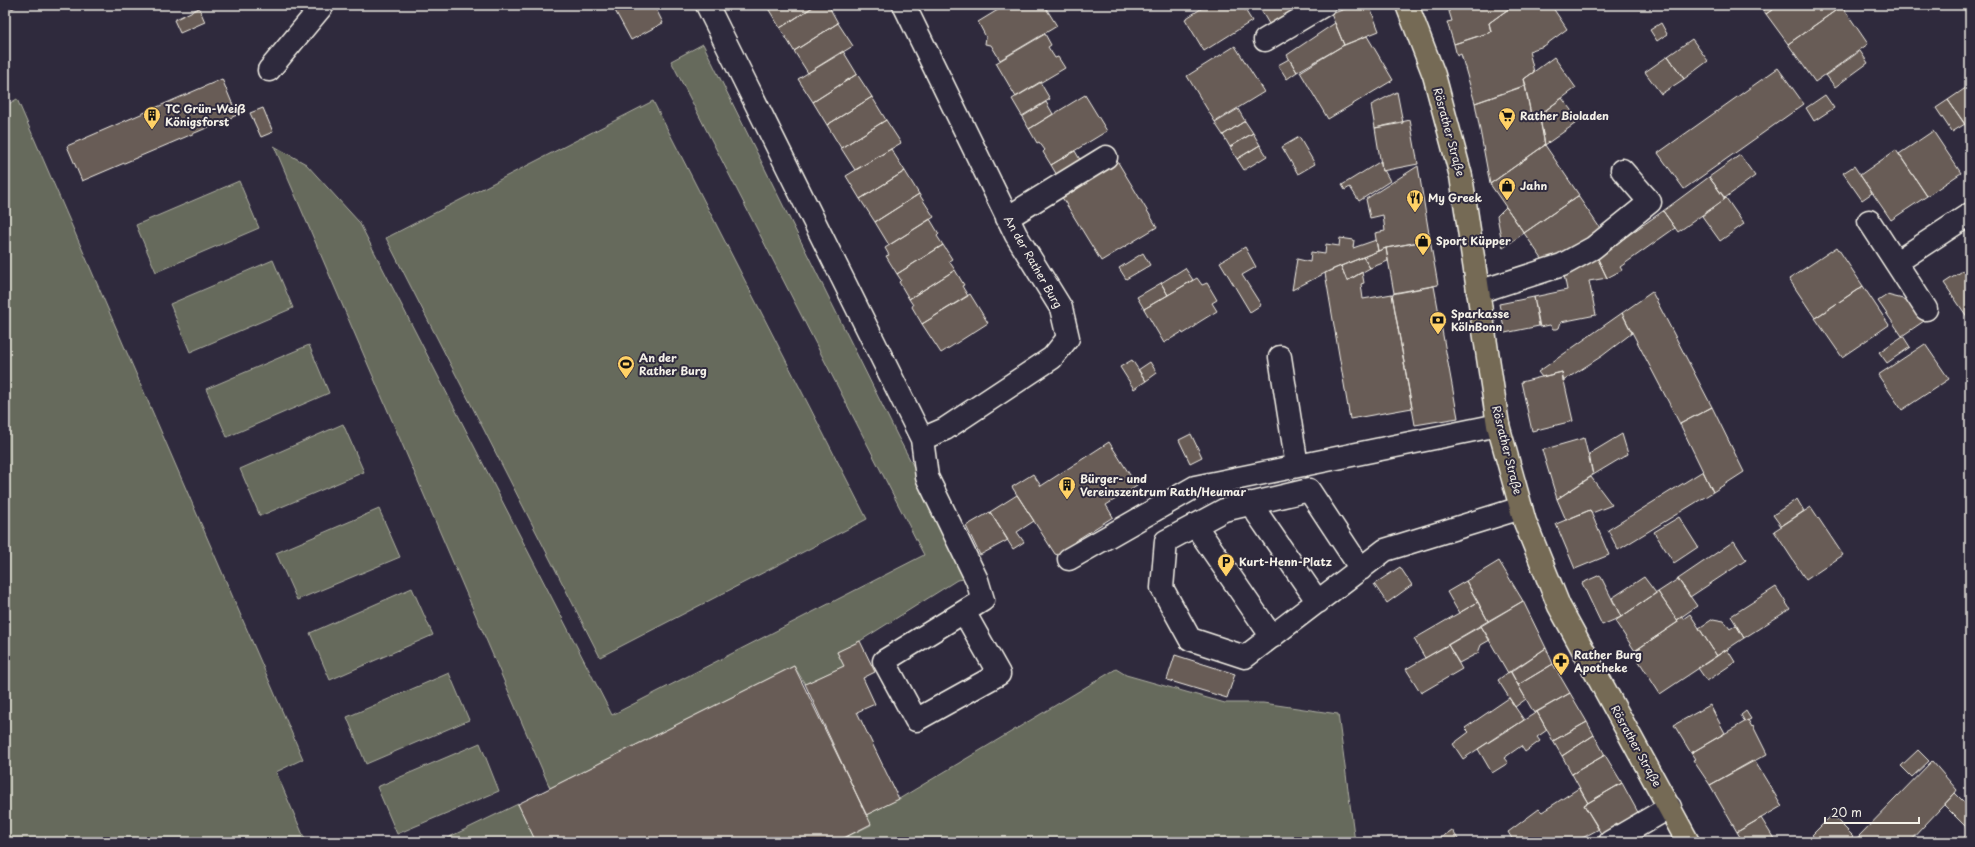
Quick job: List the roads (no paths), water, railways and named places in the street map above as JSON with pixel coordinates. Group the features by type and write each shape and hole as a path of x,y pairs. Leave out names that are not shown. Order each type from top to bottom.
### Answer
{"main road":[{"name":"Rösrather Straße","path":"1406,5 1434,75 1461,176 1498,425 1522,508 1559,606 1688,842"}],"street":[{"path":"269,70 322,5"},
{"path":"707,5 922,439 927,477 977,580 983,600 884,661 916,720 999,674 964,612"},
{"name":"An der Rather Burg","path":"904,5 1007,218 1020,242 1061,308 1068,338 1052,358 946,428 922,439"},
{"path":"1265,40 1324,5"},
{"path":"1007,218 1106,157"},
{"path":"1478,292 1562,265 1594,248 1650,202 1622,170"},
{"path":"1897,262 1970,214"},
{"path":"1869,221 1897,262 1926,309"},
{"path":"1280,358 1298,466"},
{"path":"1069,559 1196,487 1498,425"},
{"path":"1361,569 1309,490 1224,510 1166,541 1162,588 1190,639 1245,657 1318,602 1361,569 1385,550 1522,508"},
{"path":"1250,504 1318,602"},
{"path":"1195,525 1272,637"},
{"path":"1610,842 1670,808"}],"place":[{"name":"TC Grün-Weiß Königsforst","path":"152,130"},
{"name":"Rather Bioladen","path":"1507,131"},
{"name":"Jahn","path":"1507,201"},
{"name":"My Greek","path":"1415,213"},
{"name":"Sport Küpper","path":"1423,256"},
{"name":"Sparkasse KölnBonn","path":"1438,335"},
{"name":"An der Rather Burg","path":"626,379"},
{"name":"Bürger- und Vereinszentrum Rath/Heumar","path":"1067,500"},
{"name":"Kurt-Henn-Platz","path":"1226,577"},
{"name":"Rather Burg Apotheke","path":"1561,676"}]}
